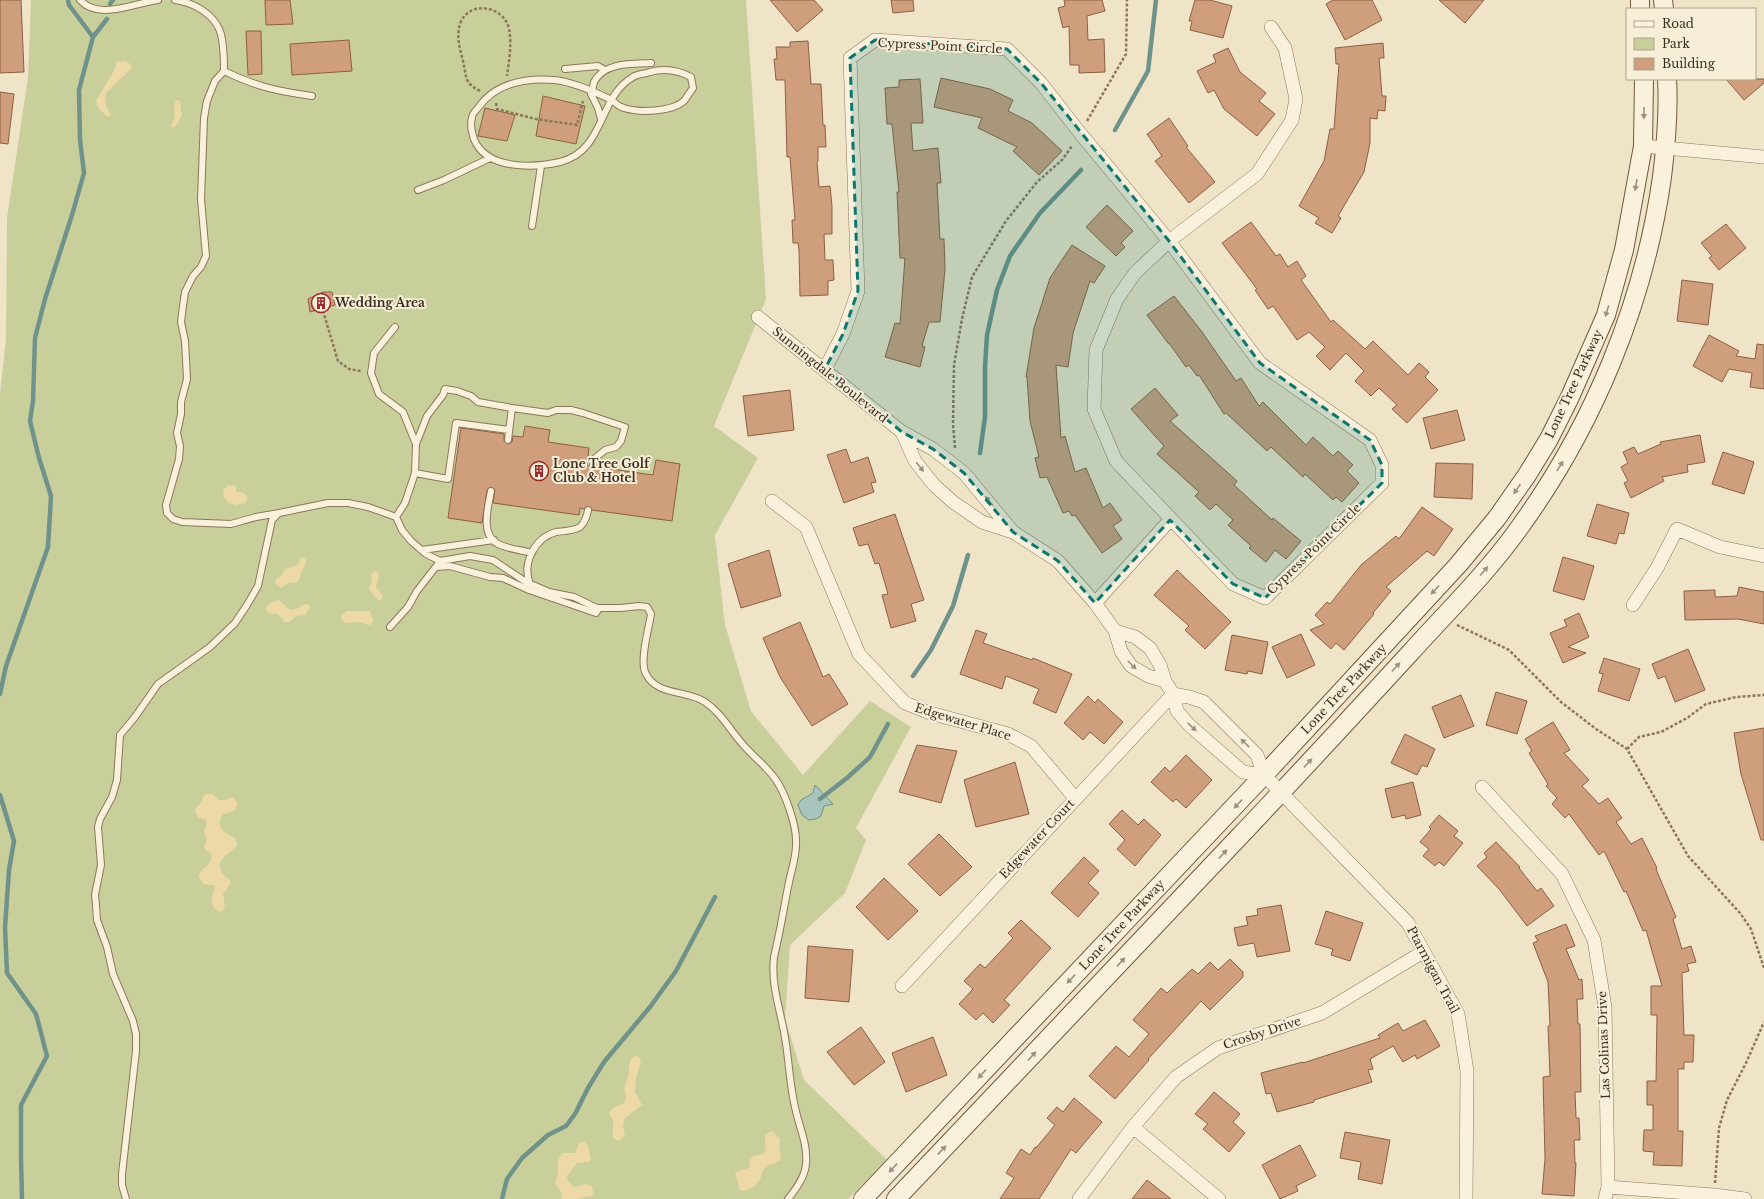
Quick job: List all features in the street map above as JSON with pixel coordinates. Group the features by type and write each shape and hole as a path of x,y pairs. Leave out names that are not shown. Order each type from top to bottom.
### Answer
{"street":[{"path":"1169,241 1257,174 1292,120 1296,99 1295,92 1285,48 1271,27"},
{"name":"Cypress Point Circle","path":"825,369 843,334 858,290 850,58 875,40 1007,49 1041,83 1169,241 1260,363 1370,440 1382,465 1382,483 1265,598 1234,584 1170,520 1116,461 1094,409 1096,350 1117,299 1135,273 1169,241"},
{"name":"Lone Tree Parkway","path":"863,1199 1264,775 1458,565 1497,518 1541,451 1570,398 1606,315 1624,250 1643,146 1644,80"},
{"name":"Lone Tree Parkway","path":"896,1199 1282,792 1476,580 1516,533 1547,488 1570,450 1592,408 1627,322 1647,256 1658,203 1666,148 1668,80"},
{"path":"1643,146 1764,157"},
{"name":"Sunningdale Boulevard","path":"758,317 902,432 933,449 964,472 1013,532"},
{"name":"Sunningdale Boulevard","path":"902,432 915,461 934,484 954,502 982,522 1013,532 1058,561 1095,602 1115,632 1121,651 1131,666 1148,676 1165,681"},
{"name":"Edgewater Place","path":"772,501 806,527 859,654 905,703 930,714 1008,734 1031,746 1075,798"},
{"path":"1095,602 1170,520"},
{"path":"1633,605 1657,568 1677,529 1720,547 1764,556"},
{"path":"1115,632 1135,637 1150,648 1160,665 1165,681 1173,694 1176,711 1190,725 1243,772 1264,775 1257,755 1204,702 1173,694"},
{"name":"Edgewater Court","path":"902,986 1173,694"},
{"name":"Ptarmigan Trail","path":"1264,775 1408,923 1458,1014 1467,1071 1466,1199"},
{"name":"Las Colinas Drive","path":"1482,787 1562,874 1594,940 1605,1007 1606,1193"},
{"name":"Crosby Drive","path":"1079,1199 1133,1127 1176,1077 1218,1048 1322,1013 1424,952"},
{"path":"1133,1127 1218,1199"},
{"path":"1606,1193 1714,1195 1745,1199"}],"lane":[{"path":"80,0 85,6 100,10 119,9 158,0"},
{"path":"175,0 200,7 214,21 220,30 224,71 215,81 207,101 204,118 202,199 206,256 201,267 193,276 185,292 181,322 185,341 187,379 181,402 181,414 177,433 180,446 179,459 166,505 167,513 173,519 182,522 231,524 256,517 328,503 348,503 368,507 396,517 402,530 411,541 438,564 490,577 503,578 529,590 592,612 596,613 598,608"},
{"path":"601,119 598,108 591,94 595,82 605,70 618,66 651,62"},
{"path":"565,69 598,66 605,70"},
{"path":"612,100 556,80 531,80 510,84 483,100 472,118 472,133 477,147 490,158 509,164 541,166 568,160 586,147 596,134 601,119 612,100 623,85 633,77 646,73 668,70 681,72 691,77 693,88 684,101 674,108 635,111 623,108 612,100"},
{"path":"224,71 248,83 278,92 312,96"},
{"path":"418,190 444,180 490,158"},
{"path":"532,226 541,166"},
{"path":"395,327 374,353 371,373 379,394 402,412 416,444"},
{"path":"396,517 405,503 414,473 416,444 427,416 442,396 445,389 471,396 478,402 548,413 556,410 571,410 625,427 621,441 616,447 605,450 594,459 593,466"},
{"path":"508,440 512,408"},
{"path":"414,473 448,479 456,423 509,430"},
{"path":"491,492 486,523 494,540 498,544 532,553"},
{"path":"530,584 526,567 528,559 541,541 547,536 579,527 586,519 588,510"},
{"path":"126,1199 122,1185 122,1164 136,1051 136,1034 128,1008 112,974 107,947 97,920 95,895 101,865 98,827 100,819 112,797 117,780 120,735 135,717 158,684 210,647 235,623 258,586 272,520 279,513"},
{"path":"422,550 494,540"},
{"path":"390,627 408,607 418,590 438,564 470,556 493,560 530,584 549,592 574,597 598,608 647,607 651,614 643,664 646,674 655,684 670,692 701,699 720,714 746,749 777,781 793,824 796,840 795,859 774,957 772,973 785,1033 792,1092 807,1153 806,1166 799,1184 788,1199"}],"path":[{"path":"956,466 954,365 962,319 972,276 1006,221 1037,182 1062,160 1080,133 1126,54 1127,0"},
{"path":"320,301 338,361 349,368 371,373"},
{"path":"1456,624 1509,650 1561,702 1596,729 1627,749 1688,856 1740,913 1751,929 1764,968"},
{"path":"1627,749 1639,737 1661,732 1687,718 1706,704 1736,697 1764,696"},
{"path":"1714,1195 1719,1128 1727,1100 1746,1063 1764,1022"}],"highlighted area":[{"path":"875,40 1007,49 1041,83 1169,241 1260,363 1370,440 1382,465 1382,483 1265,598 1233,584 1170,520 1095,603 1058,561 1013,532 964,473 933,449 902,432 825,369 843,334 858,291 850,58"}],"green space":[{"path":"31,0 746,0 766,299 714,426 758,458 715,535 725,625 751,711 803,775 870,701 911,727 856,828 866,840 845,893 790,945 785,1018 804,1080 887,1160 848,1199 0,1199 0,394 6,339 7,218 28,77"}],"sand":[{"path":"124,61 129,63 132,68 106,93 105,103 111,115 107,117 97,106 96,101 115,69 116,62"},
{"path":"176,100 180,101 182,116 174,128 171,126 175,117 174,107"},
{"path":"228,485 236,486 236,491 246,494 247,499 245,503 235,505 228,502 223,496 223,491"},
{"path":"301,558 305,558 306,561 298,582 288,583 281,588 275,583 276,579 282,575 285,569 296,565"},
{"path":"376,571 379,576 376,587 383,596 381,600 378,600 369,589 372,582 371,574"},
{"path":"279,600 289,609 293,610 305,604 310,605 310,608 305,615 296,616 290,622 285,622 278,614 268,613 265,608 270,603"},
{"path":"347,611 370,611 373,620 371,625 357,622 344,623 341,618"},
{"path":"206,794 213,794 220,800 233,797 238,804 235,810 224,814 220,818 220,826 222,830 234,838 237,842 237,846 221,861 220,865 220,869 223,874 230,880 231,883 223,894 225,906 222,912 216,910 212,904 215,887 214,885 204,884 199,877 202,870 211,861 211,854 204,846 207,839 204,831 207,823 206,820 198,817 195,811"},
{"path":"635,1056 639,1057 641,1062 636,1079 635,1092 642,1105 625,1118 623,1126 625,1136 619,1141 614,1138 613,1121 609,1115 609,1112 613,1108 624,1103 626,1098 624,1088 628,1078 630,1060"},
{"path":"772,1131 780,1139 780,1160 765,1168 757,1184 749,1189 743,1191 740,1190 735,1173 749,1168 750,1160 753,1156 764,1152 766,1147 765,1135"},
{"path":"584,1142 588,1146 591,1160 588,1162 577,1163 567,1176 568,1181 574,1187 585,1184 592,1186 592,1196 576,1199 561,1199 562,1194 555,1183 558,1175 558,1161 562,1153 575,1153 579,1143"}],"water":[{"path":"815,785 833,804 824,806 821,816 816,819 809,820 802,815 798,805 801,800 813,793"}],"building":[{"path":"0,0 21,0 24,72 0,73"},
{"path":"265,0 290,0 293,24 266,25"},
{"path":"770,0 814,0 823,10 797,32"},
{"path":"891,0 913,0 914,11 893,13"},
{"path":"1064,0 1102,0 1105,11 1087,16 1088,40 1104,39 1105,72 1079,73 1079,65 1070,65 1069,26 1063,28 1058,8 1065,6"},
{"path":"1195,0 1210,0 1232,6 1223,38 1190,30 1192,21 1189,21"},
{"path":"1333,0 1372,0 1382,20 1345,40 1326,4"},
{"path":"1439,0 1484,0 1465,23"},
{"path":"246,31 261,31 262,74 248,75"},
{"path":"349,40 352,71 292,75 290,44"},
{"path":"808,41 811,84 821,84 823,125 825,125 826,147 818,147 817,162 819,187 830,186 832,234 824,234 825,260 833,260 834,280 828,281 828,295 800,296 799,250 798,243 793,243 792,220 795,220 790,157 787,157 785,80 776,80 774,59 777,59 776,47 790,47 790,42"},
{"path":"1383,43 1384,58 1379,58 1382,96 1386,96 1385,111 1378,110 1377,119 1370,118 1370,143 1364,172 1338,216 1341,218 1332,233 1315,223 1319,218 1299,206 1324,161 1330,129 1334,129 1339,64 1336,64 1335,48"},
{"path":"1228,48 1240,72 1266,93 1259,101 1275,114 1257,136 1224,109 1214,90 1208,93 1197,71 1216,62 1213,55"},
{"path":"941,78 990,89 1013,100 1008,111 1032,123 1062,151 1039,175 1013,151 1017,147 978,128 982,118 934,107"},
{"path":"920,79 923,123 911,123 913,151 938,148 941,183 937,183 940,239 944,239 945,269 940,322 929,322 922,346 925,347 920,367 885,357 895,323 900,324 905,258 900,258 897,192 899,192 892,124 887,124 885,88 899,87 899,80"},
{"path":"1764,79 1764,83 1744,100 1727,80"},
{"path":"0,92 14,94 8,144 0,143"},
{"path":"543,96 585,106 576,144 536,136"},
{"path":"485,108 515,115 507,141 478,136"},
{"path":"1169,118 1188,146 1186,147 1215,182 1189,203 1155,161 1162,156 1147,134"},
{"path":"1107,205 1133,231 1121,243 1125,247 1116,256 1086,227"},
{"path":"1251,222 1276,256 1280,254 1288,267 1297,261 1306,276 1301,280 1331,322 1333,320 1365,349 1373,341 1408,375 1419,363 1429,372 1425,377 1438,390 1407,423 1392,409 1397,405 1379,388 1371,396 1355,381 1364,371 1346,353 1330,370 1316,356 1325,347 1309,332 1297,340 1273,306 1268,309 1255,290 1257,289 1222,243"},
{"path":"1726,224 1746,248 1719,270 1709,258 1712,256 1701,243"},
{"path":"1072,245 1105,266 1094,283 1090,281 1073,333 1068,367 1056,365 1061,438 1065,436 1075,472 1086,468 1103,508 1110,503 1122,520 1113,526 1122,539 1102,553 1075,515 1072,516 1069,511 1063,513 1047,477 1040,478 1035,458 1039,457 1030,421 1026,377 1034,328 1050,278"},
{"path":"1682,280 1713,284 1708,325 1677,321"},
{"name":"Wedding Area","path":"323,292 332,292 335,305 310,312 308,299"},
{"path":"1174,296 1202,332 1236,381 1241,378 1259,406 1263,402 1306,445 1313,437 1333,456 1338,451 1353,465 1347,471 1359,483 1342,502 1336,497 1333,500 1305,474 1303,477 1271,447 1267,451 1226,413 1224,414 1199,375 1197,376 1189,365 1186,367 1147,315"},
{"path":"1709,335 1739,351 1736,356 1755,359 1757,344 1764,345 1764,389 1750,387 1752,373 1729,369 1722,382 1693,366"},
{"path":"1155,388 1178,415 1170,421 1237,481 1234,485 1272,520 1273,518 1301,541 1286,559 1275,550 1266,562 1249,548 1251,546 1228,525 1233,520 1216,504 1210,510 1195,496 1199,492 1157,454 1164,446 1131,409"},
{"path":"790,390 794,430 748,436 743,396"},
{"path":"1457,410 1465,440 1431,449 1423,418"},
{"name":"Lone Tree Golf Club & Hotel","path":"525,426 550,430 548,442 589,448 587,465 592,470 595,470 597,467 653,475 656,460 680,464 672,521 592,510 588,506 584,509 580,508 579,515 493,503 495,490 491,487 487,490 482,523 448,518 461,428 504,434 504,441 508,444 512,442 513,436 523,437"},
{"path":"1700,435 1705,462 1687,465 1688,472 1662,477 1664,481 1631,498 1624,483 1628,481 1621,467 1628,463 1623,452 1634,447 1638,454 1661,444 1660,442"},
{"path":"846,449 851,463 868,457 876,482 871,483 874,492 844,503 827,455"},
{"path":"1723,452 1754,462 1744,494 1712,484"},
{"path":"1436,463 1473,464 1472,499 1434,497"},
{"path":"1597,504 1629,513 1624,534 1619,533 1616,544 1587,536"},
{"path":"1422,507 1453,529 1434,556 1427,551 1386,587 1391,591 1344,650 1336,643 1331,649 1310,630 1324,624 1315,615 1327,602 1330,604 1361,565 1396,536 1399,539"},
{"path":"895,514 924,600 911,604 916,621 891,628 882,595 888,594 879,563 875,564 868,544 859,546 853,528"},
{"path":"769,550 781,596 741,608 728,564"},
{"path":"1563,557 1594,566 1584,600 1553,591"},
{"path":"1177,570 1231,622 1205,649 1185,630 1189,626 1154,595"},
{"path":"1739,587 1764,592 1764,624 1738,619 1685,620 1684,591 1715,590 1715,597 1737,596"},
{"path":"1579,613 1589,637 1568,647 1586,653 1563,663 1550,633 1567,626 1564,620"},
{"path":"800,622 823,677 829,674 848,704 812,726 780,677 763,638"},
{"path":"976,630 987,634 983,643 1032,660 1033,658 1072,674 1056,713 1033,703 1039,689 1006,676 1002,689 960,674"},
{"path":"1301,634 1315,665 1287,678 1272,647"},
{"path":"1232,635 1268,642 1262,674 1248,671 1247,674 1225,670"},
{"path":"1688,649 1705,690 1675,702 1665,676 1658,679 1652,664"},
{"path":"1604,658 1640,669 1629,701 1598,691 1603,674 1599,673"},
{"path":"1496,692 1527,701 1517,734 1486,725"},
{"path":"1461,695 1474,726 1444,738 1432,707"},
{"path":"1088,696 1095,703 1098,699 1123,722 1104,744 1090,732 1083,740 1064,723"},
{"path":"1553,722 1570,750 1564,753 1589,780 1582,786 1599,804 1608,798 1622,818 1616,822 1631,844 1642,838 1657,868 1656,869 1676,917 1673,919 1682,949 1691,946 1696,962 1687,964 1689,971 1682,973 1684,1035 1694,1035 1693,1062 1684,1062 1684,1069 1678,1069 1678,1131 1683,1131 1682,1166 1653,1165 1654,1152 1643,1151 1644,1130 1653,1130 1653,1105 1647,1105 1647,1081 1656,1081 1657,1015 1651,1015 1651,986 1662,986 1646,930 1643,931 1626,891 1624,892 1604,851 1599,855 1569,814 1565,818 1552,804 1557,798 1546,786 1548,784 1529,753 1532,751 1525,739"},
{"path":"1764,728 1764,840 1761,840 1741,774 1734,733"},
{"path":"1405,734 1435,749 1427,767 1422,765 1417,775 1391,763"},
{"path":"917,745 957,751 941,803 899,792"},
{"path":"1186,755 1212,780 1186,808 1176,799 1173,802 1151,782 1165,767 1170,772"},
{"path":"1015,762 1029,814 976,827 964,780"},
{"path":"1413,782 1421,815 1406,819 1405,815 1392,818 1385,789"},
{"path":"1122,810 1138,825 1144,819 1161,835 1135,866 1117,849 1125,840 1109,824"},
{"path":"1439,815 1458,831 1454,836 1463,843 1444,866 1439,862 1435,866 1423,856 1429,849 1420,842 1431,829 1429,827"},
{"path":"939,834 972,867 940,896 908,864"},
{"path":"1496,842 1520,867 1519,868 1537,891 1541,888 1554,906 1527,926 1499,889 1477,866 1487,857 1484,853"},
{"path":"1084,857 1099,871 1088,883 1099,893 1078,917 1051,893"},
{"path":"884,878 918,911 888,940 856,907"},
{"path":"1281,905 1290,951 1257,957 1254,943 1238,946 1234,928 1248,925 1246,917 1258,915 1257,909"},
{"path":"1326,911 1363,923 1350,961 1331,955 1333,949 1315,944"},
{"path":"1021,920 1051,948 1004,1000 1010,1005 993,1023 983,1013 976,1020 959,1004 973,989 964,981 980,964 985,968 1013,938 1008,933"},
{"path":"1566,924 1575,946 1566,949 1579,980 1582,979 1583,999 1577,999 1578,1024 1580,1024 1581,1092 1575,1092 1576,1118 1579,1118 1580,1140 1574,1140 1576,1163 1574,1196 1542,1194 1545,1159 1543,1077 1550,1076 1548,1026 1550,1026 1548,982 1533,943 1538,941 1535,936"},
{"path":"808,946 853,950 849,1002 805,998"},
{"path":"1230,959 1243,972 1243,977 1210,1010 1201,1001 1148,1059 1149,1060 1115,1099 1089,1076 1116,1046 1129,1057 1149,1034 1133,1020 1161,988 1167,993 1192,969 1198,974 1210,962 1218,970"},
{"path":"1425,1020 1440,1046 1417,1059 1415,1055 1403,1062 1393,1046 1370,1059 1373,1069 1368,1070 1372,1082 1314,1100 1314,1102 1277,1112 1271,1093 1266,1094 1261,1073 1303,1063 1380,1038 1378,1035 1398,1023 1403,1031"},
{"path":"861,1027 885,1062 854,1085 827,1052"},
{"path":"933,1037 947,1075 906,1092 892,1053"},
{"path":"1214,1092 1240,1114 1233,1122 1245,1133 1229,1152 1203,1129 1208,1124 1195,1114"},
{"path":"1074,1098 1102,1122 1076,1153 1071,1149 1039,1199 1000,1199 1014,1178 1006,1173 1021,1149 1030,1155 1035,1147 1036,1148 1055,1125 1047,1118 1057,1107 1063,1112"},
{"path":"1345,1132 1390,1140 1382,1184 1358,1179 1361,1162 1340,1158"},
{"path":"1300,1145 1316,1176 1296,1186 1298,1191 1280,1199 1262,1165"},
{"path":"1147,1180 1171,1199 1132,1199"}],"waterway":[{"path":"68,0 69,5 93,37"},
{"path":"110,4 113,0"},
{"path":"1115,130 1148,71 1156,0"},
{"path":"0,694 6,666 48,547 51,496 39,458 30,421 33,401 35,338 45,299 84,173 80,140 79,90 93,37 107,19"},
{"path":"980,453 985,417 985,367 987,335 997,290 1010,256 1040,213 1081,170"},
{"path":"913,676 931,650 953,606 968,555"},
{"path":"820,799 847,778 870,757 888,724"},
{"path":"0,795 14,841 9,870 5,927 7,973 36,1014 47,1056 21,1105 22,1199"},
{"path":"502,1199 507,1179 522,1158 548,1135 566,1126 575,1114 588,1088 604,1062 650,1007 676,971 715,897"}],"place":[{"name":"Wedding Area","path":"321,303"},
{"name":"Lone Tree Golf Club & Hotel","path":"539,471"}]}
